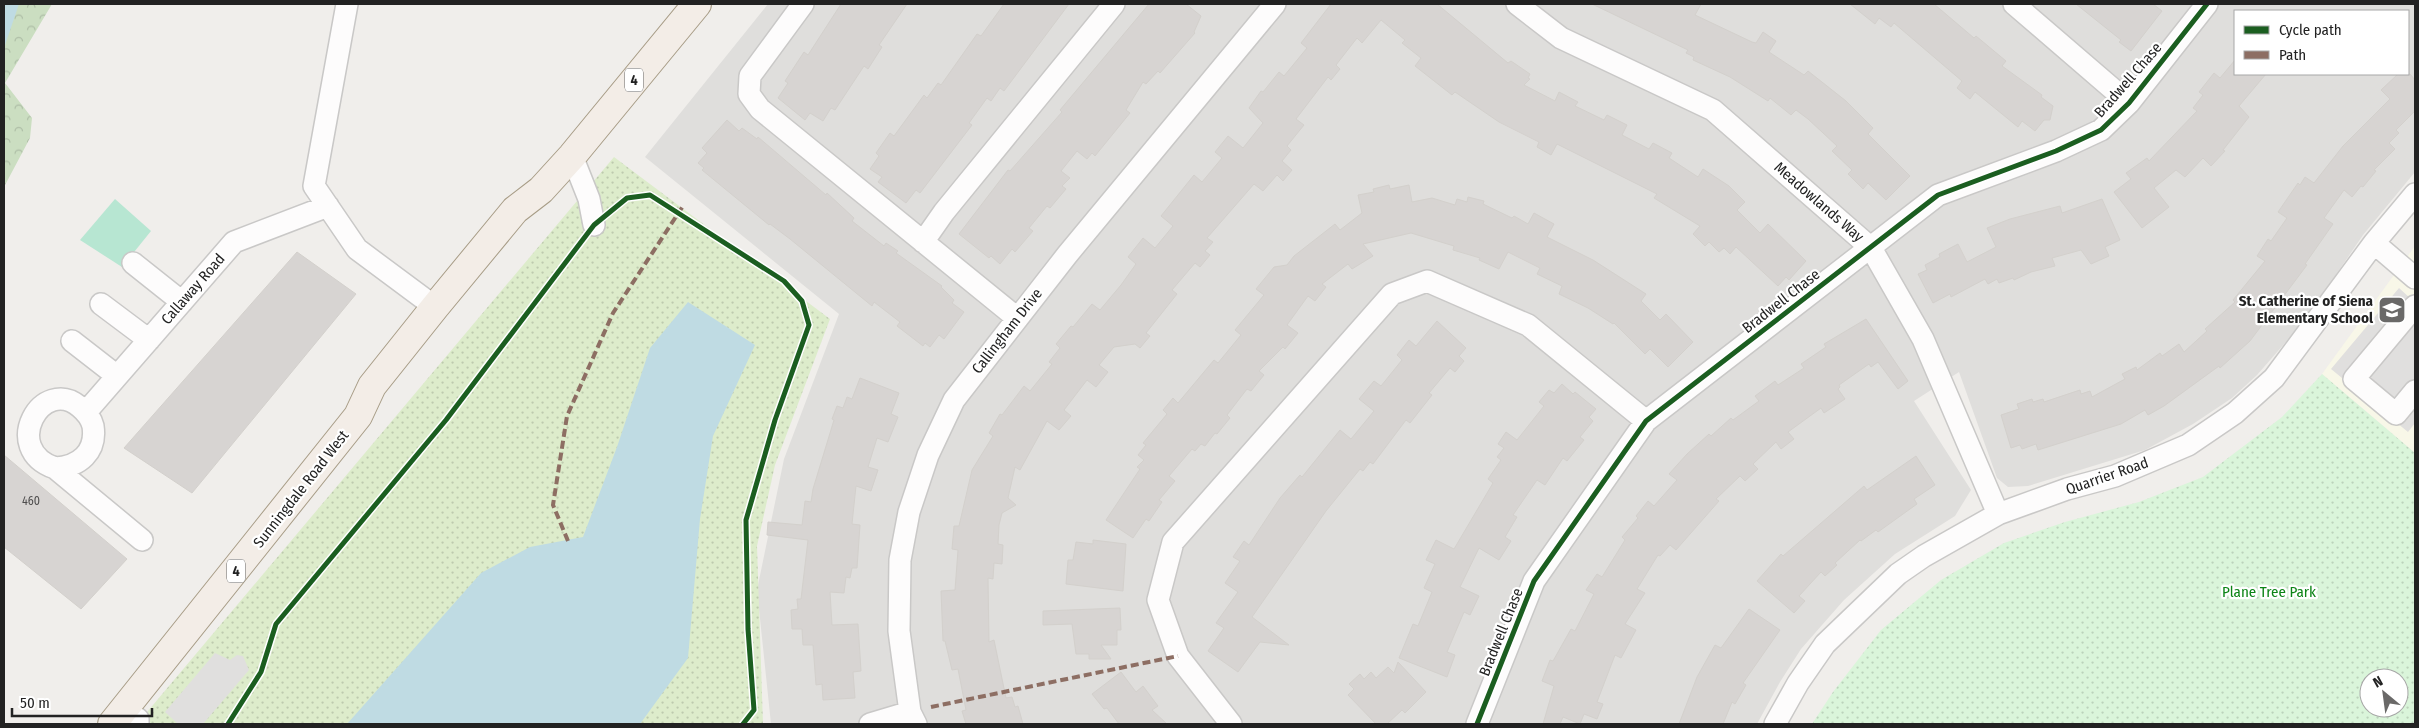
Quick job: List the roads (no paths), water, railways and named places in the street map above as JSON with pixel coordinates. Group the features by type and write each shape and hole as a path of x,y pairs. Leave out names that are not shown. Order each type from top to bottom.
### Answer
{"main road":[{"name":"Sunningdale Road West","path":"125,719 358,416 372,386 435,307 515,210 541,190 572,156 697,4"},
{"name":"Sunningdale Road West","path":"358,416 384,397 522,228 528,220 541,190"}],"street":[{"path":"347,4 314,186 357,249 435,307"},
{"path":"803,4 750,76 749,94 760,109 1017,318"},
{"path":"922,242 944,212 1114,4"},
{"name":"Callingham Drive","path":"913,718 899,631 900,560 909,512 928,455 954,400 1017,318 1275,4"},
{"name":"Meadowlands Way","path":"1517,4 1561,38 1713,110 1871,248 1922,339 1998,514"},
{"path":"2014,4 2129,103"},
{"name":"Bradwell Chase","path":"1476,724 1534,581 1646,421 1938,195 2056,151 2102,130 2129,103 2207,4"},
{"path":"572,156 589,200 594,225"},
{"name":"Quarrier Road","path":"1775,724 1798,683 1825,644 1873,596 1898,574 1924,556 1998,514 2067,489 2115,476 2188,445 2235,413 2274,378 2374,243 2415,194"},
{"name":"Callaway Road","path":"86,412 234,242 328,206"},
{"path":"2374,243 2415,278"},
{"path":"133,263 182,302"},
{"path":"1231,724 1178,656 1158,600 1173,542 1392,294 1426,281 1528,325 1646,421"},
{"path":"102,304 149,340"},
{"path":"2415,306 2354,379 2396,414 2415,391"},
{"path":"72,341 117,376"},
{"path":"55,468 67,467 78,463 92,445 94,434 92,422 86,412 68,401 58,400 43,405 31,416 27,425 28,447 39,461 55,468 142,540"},
{"path":"870,724 913,718"}],"water":[{"path":"4,4 19,4 4,48"},
{"path":"688,302 755,345 713,436 700,519 688,658 640,724 347,724 481,573 530,547 583,537 617,447 650,348"}],"place":[{"name":"St. Catherine of Siena Elementary School","path":"2392,310"}],"park label":[{"name":"Plane Tree Park","path":"2269,592"}]}
